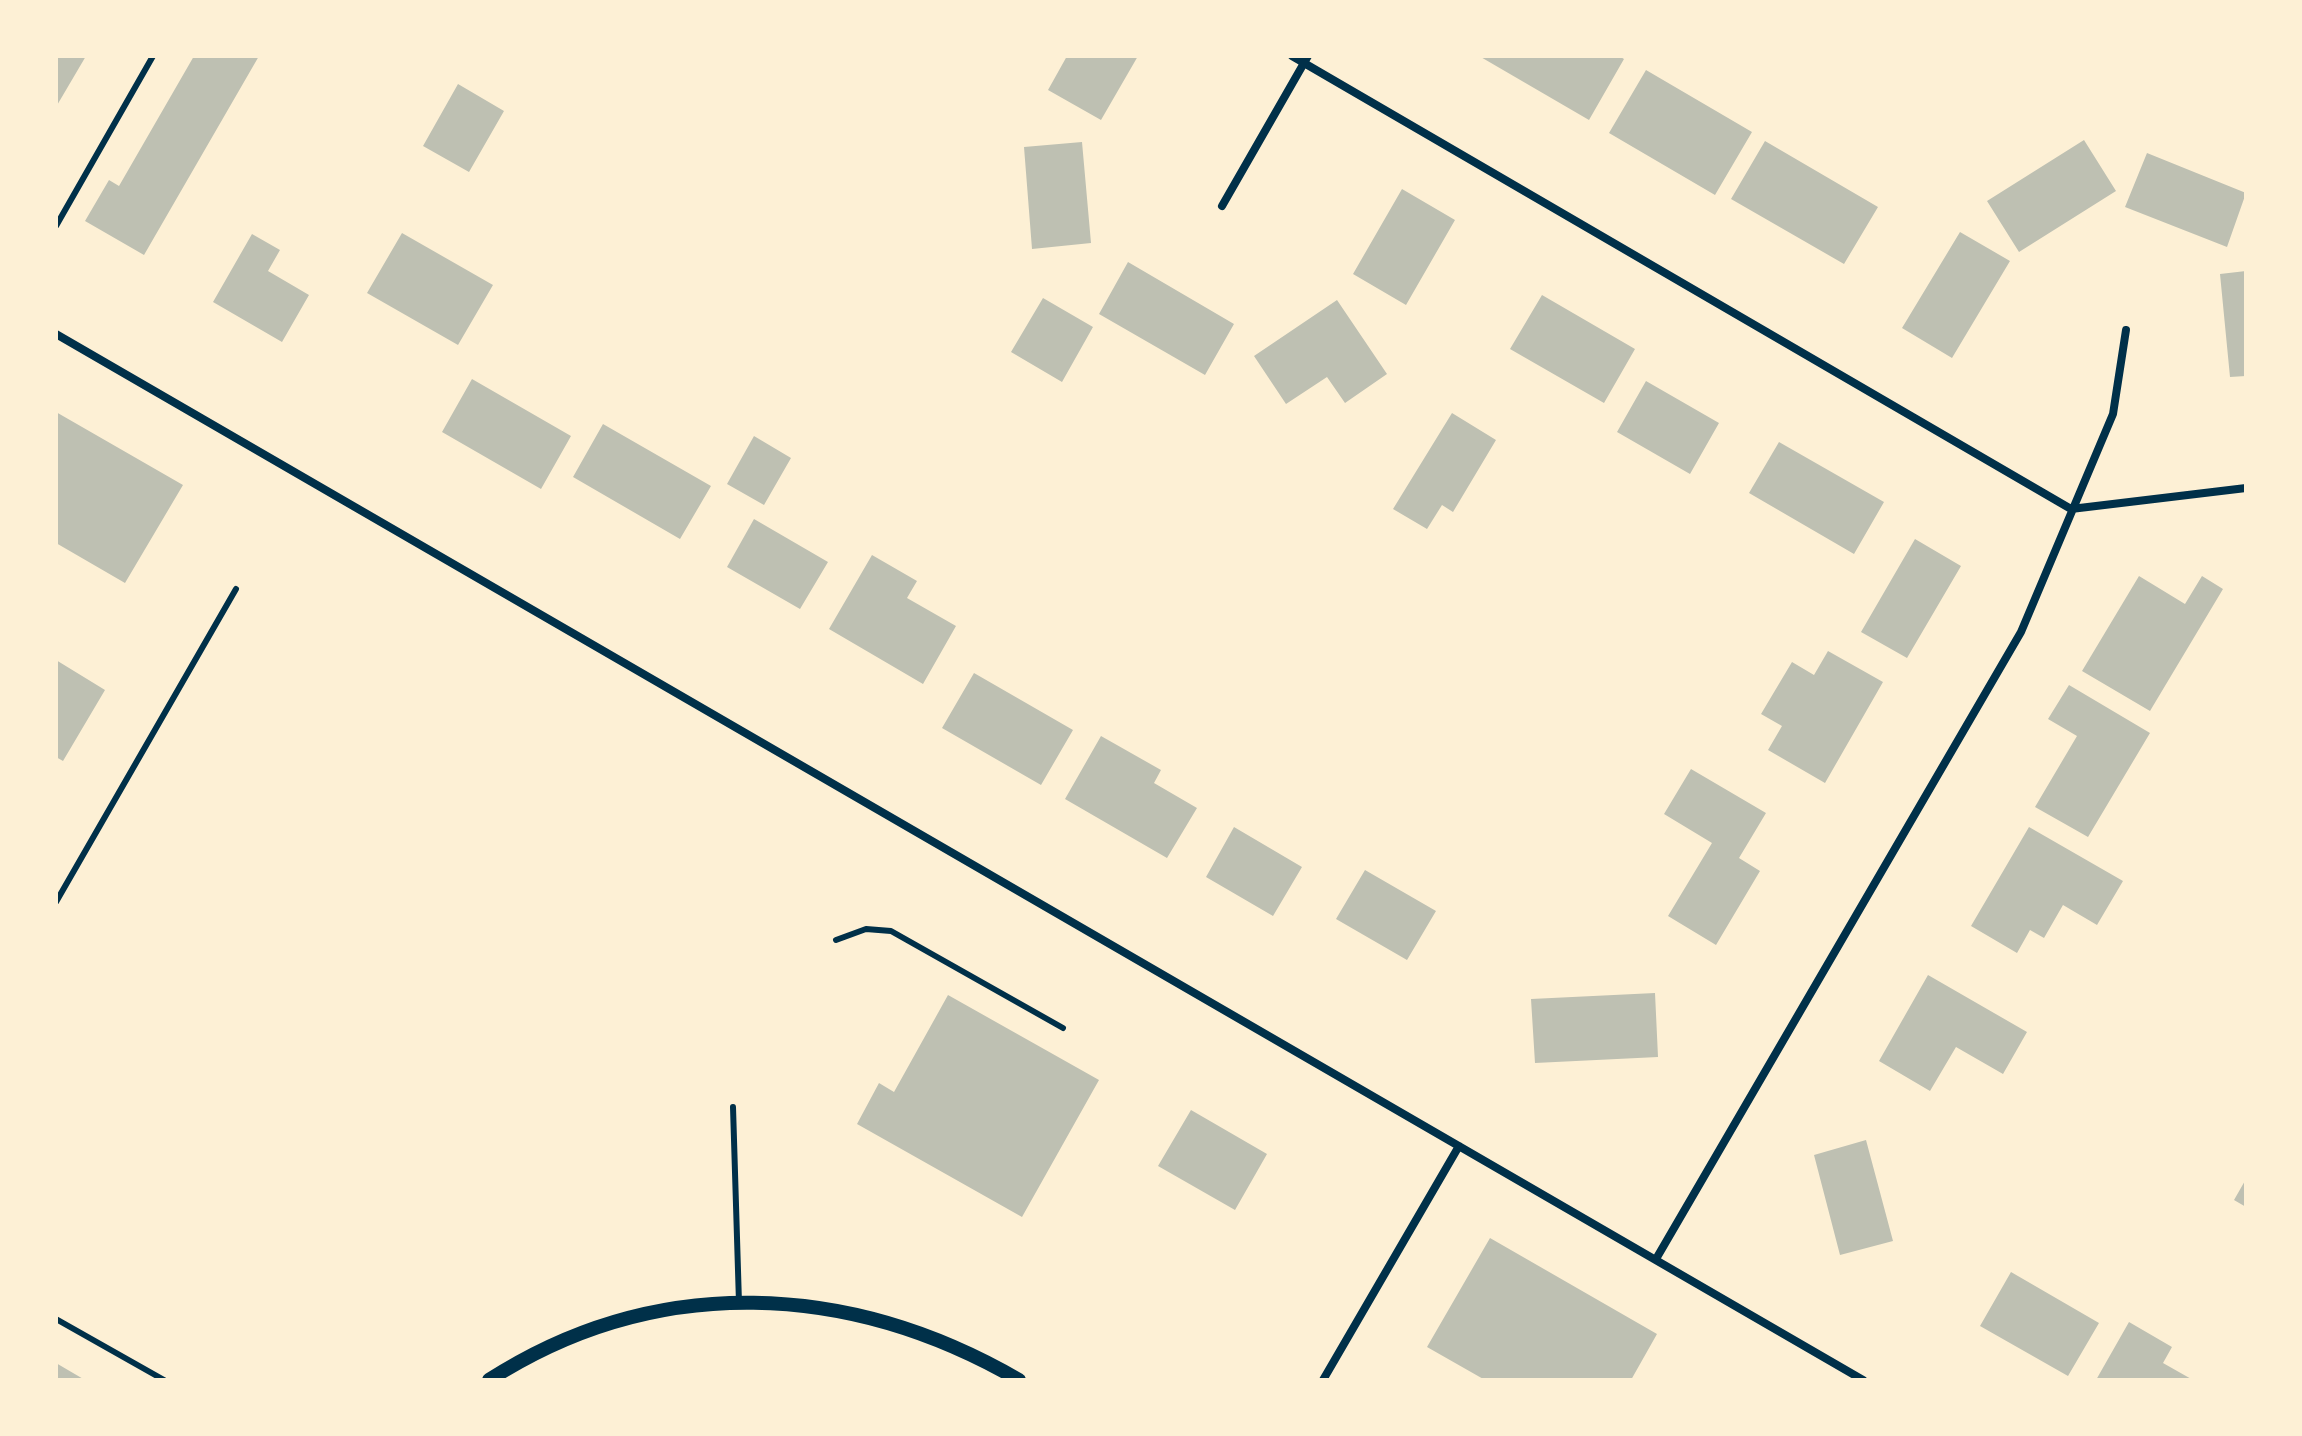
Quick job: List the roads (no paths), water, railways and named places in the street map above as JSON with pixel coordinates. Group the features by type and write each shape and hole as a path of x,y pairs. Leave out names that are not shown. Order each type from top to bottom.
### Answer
{"street":[{"path":"1292,56 1306,59 2071,509 2246,488"},
{"path":"1222,206 1306,59"},
{"path":"1656,1259 2021,632 2113,414 2126,330"},
{"path":"56,334 1863,1380"},
{"path":"1323,1380 1459,1146"},
{"path":"489,1380 556,1343 604,1325 671,1309 739,1303 805,1305 880,1319 952,1344 1019,1380"}],"lane":[{"path":"56,226 153,56"},
{"path":"56,902 236,589"},
{"path":"836,940 866,929 891,931 1063,1028"},
{"path":"733,1107 739,1303"},
{"path":"56,1319 164,1380"}]}
